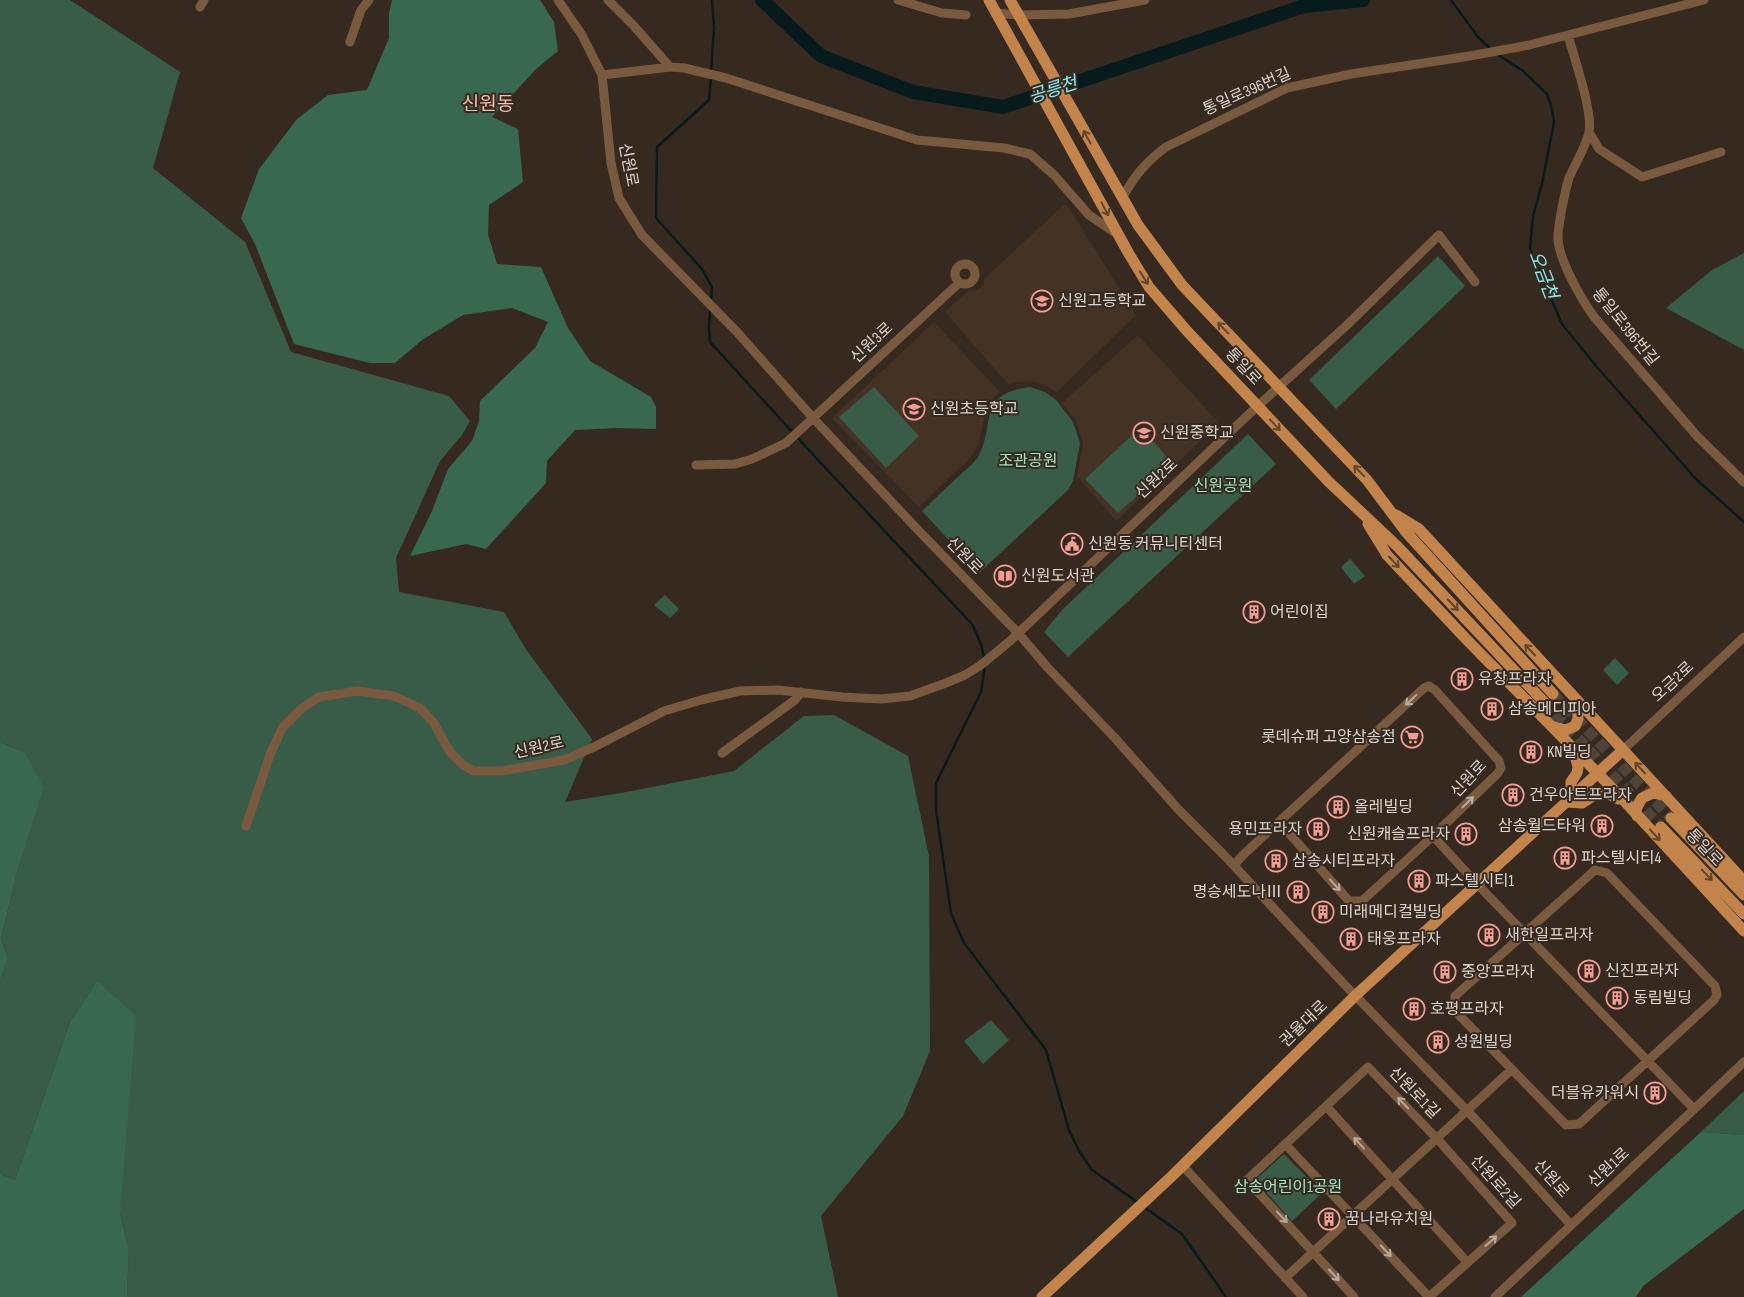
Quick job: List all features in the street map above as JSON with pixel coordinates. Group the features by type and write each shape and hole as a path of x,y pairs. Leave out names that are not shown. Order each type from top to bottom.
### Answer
{"main road":[{"name":"통일로","path":"989,0 1149,287 1168,311 1329,482 1397,546 1544,702"},
{"name":"통일로","path":"1010,0 1138,225 1182,285 1367,480 1406,532 1554,694"},
{"path":"1358,508 1387,555 1466,640 1554,727 1744,930"},
{"path":"1389,510 1419,529 1744,881"},
{"path":"1554,727 1566,730 1575,726 1578,719 1577,700"},
{"path":"1574,749 1578,767 1571,782 1569,800 1582,803 1594,796 1608,793 1623,800"},
{"name":"권율대로","path":"1042,1297 1182,1166 1356,995 1623,750"},
{"path":"1637,816 1636,809 1642,798 1653,793 1666,796"},
{"name":"통일로","path":"1671,818 1744,895"},
{"name":"통일로","path":"1661,827 1744,914"}],"street":[{"path":"350,42 361,10 369,0"},
{"path":"558,0 582,35 602,75 670,67 684,68 726,78 917,140 1004,148 1030,154 1054,175 1089,215 1119,236"},
{"path":"608,0 670,67"},
{"path":"898,0 942,13 966,15"},
{"path":"996,13 1018,15 1069,14 1145,0"},
{"path":"1568,35 1704,0"},
{"name":"통일로396번길","path":"1122,198 1148,160 1166,146 1287,88 1351,74 1470,56 1568,35 1587,105 1589,132 1568,180 1558,232 1559,246 1576,287 1595,318 1697,436 1744,482"},
{"name":"신원로","path":"602,75 610,163 619,198 642,235 737,332 813,418 1018,633 1178,809 1466,1111 1571,1225"},
{"path":"1589,132 1599,149 1642,177 1721,152"},
{"name":"신원2로","path":"246,826 271,752 283,727 302,708 319,697 358,690 394,696 420,708 433,722 450,752 462,765 474,771 502,771 564,760 594,747 664,711 740,691 778,690 881,699 910,696 965,675 981,665 1018,633 1439,235 1475,282"},
{"name":"신원3로","path":"696,465 735,464 752,459 786,443 959,283"},
{"name":"오금2로","path":"1623,750 1744,637"},
{"name":"신원로","path":"1234,866 1279,822 1424,688 1429,686 1467,724 1498,761 1501,768 1433,836 1362,900 1356,902 1349,901 1279,822"},
{"path":"722,753 795,700 801,692"},
{"path":"1433,836 1694,1109"},
{"path":"1595,870 1607,873 1717,990 1714,1000 1648,1061 1579,1124 1573,1126 1566,1125 1458,1014 1455,1007 1455,996 1595,870"},
{"name":"신원1로","path":"1495,1297 1744,1062"},
{"name":"신원로1길","path":"1313,1252 1247,1180 1368,1067 1436,1138"},
{"path":"1285,1278 1511,1070"},
{"path":"1326,1106 1467,1262"},
{"name":"신원로2길","path":"1352,1216 1429,1297 1512,1223 1436,1138"},
{"path":"1285,1144 1352,1216"},
{"path":"1182,1166 1303,1297"},
{"path":"1313,1252 1354,1297"}],"shaded area":[{"name":"신원고등학교","path":"1066,203 1136,315 1056,393 1046,385 1029,381 1009,385 945,312 968,291 977,290 983,286 985,278"},
{"name":"신원초등학교","path":"934,322 1000,392 987,404 979,444 972,456 919,507 832,418"},
{"name":"신원중학교","path":"1138,335 1219,423 1116,521 1077,476 1083,443 1076,420 1062,403"}],"green space":[{"path":"0,0 70,0 180,72 153,168 245,242 291,352 449,396 470,421 462,435 440,461 396,558 399,592 504,612 525,648 592,739 565,802 734,771 804,716 834,715 908,756 929,856 930,1051 903,1116 821,1216 838,1297 127,1297 129,1250 120,1213 97,981 70,1022 15,1180 0,1174 0,982 8,958 1,939 18,868 24,752 0,742"},
{"path":"392,0 540,0 554,22 558,51 536,69 492,117 518,129 523,182 489,205 488,234 497,264 541,267 568,328 590,361 651,397 656,407 656,429 575,430 547,461 546,483 486,549 466,544 410,556 432,511 448,469 472,441 479,421 480,401 535,348 548,322 512,308 463,315 422,340 395,363 370,363 294,344 255,244 241,218 259,169 297,119 328,95 367,90 389,38 389,13"},
{"path":"1744,253 1744,350 1666,308 1712,270"},
{"path":"1438,256 1465,286 1336,409 1309,380"},
{"path":"874,387 919,436 886,468 839,417"},
{"name":"조관공원","path":"1030,387 1045,392 1056,400 1073,422 1080,443 1073,481 1068,490 979,573 922,511 978,457 994,403 1001,396"},
{"path":"1141,427 1173,464 1118,513 1085,479"},
{"name":"신원공원","path":"1248,434 1276,464 1068,657 1044,632 1062,610"},
{"path":"1350,559 1365,576 1354,584 1341,567"},
{"path":"665,595 679,609 670,618 654,605"},
{"path":"1615,658 1629,673 1617,685 1603,670"},
{"path":"0,742 24,752 44,787 18,868 1,939 8,958 0,982"},
{"path":"97,981 136,1016 120,1213 129,1250 127,1297 0,1297 0,1174 15,1180 70,1022"},
{"path":"991,1020 1009,1040 983,1064 964,1041"},
{"path":"1744,1091 1744,1135 1701,1132"},
{"path":"1701,1132 1744,1135 1744,1209 1643,1286 1636,1297 1521,1297"},
{"name":"삼송어린이1공원","path":"1284,1154 1322,1193 1292,1221 1255,1180"}],"waterway":[{"path":"711,72 714,28 712,0"},
{"name":"공릉천","path":"762,0 821,56 913,92 1003,107 1304,6 1363,0"},
{"name":"오금천","path":"1451,0 1478,37 1491,49"},
{"name":"오금천","path":"1497,54 1523,71 1547,94 1551,105 1554,122 1542,184 1533,216 1530,249 1562,324 1596,366 1696,479 1744,522"},
{"path":"711,77 709,100 657,147 656,218 702,269 712,287 711,301"},
{"path":"710,309 710,342 972,624 981,644 984,658"},
{"path":"985,666 981,692 936,783 936,810 951,913 964,943 1046,1050 1069,1130 1079,1151 1092,1170 1137,1202"},
{"path":"1144,1207 1182,1234 1226,1297"}],"tunnel":[{"path":"1553,694 1671,818"},
{"path":"1544,702 1661,827"}],"place":[{"name":"신원고등학교","path":"1042,301"},
{"name":"신원초등학교","path":"914,409"},
{"name":"신원중학교","path":"1144,433"},
{"name":"신원동 커뮤니티센터","path":"1072,544"},
{"name":"신원도서관","path":"1005,576"},
{"name":"어린이집","path":"1254,612"},
{"name":"유창프라자","path":"1462,679"},
{"name":"삼송메디피아","path":"1492,709"},
{"name":"롯데슈퍼 고양삼송점","path":"1412,737"},
{"name":"KN빌딩","path":"1531,752"},
{"name":"건우아트프라자","path":"1513,795"},
{"name":"올레빌딩","path":"1338,807"},
{"name":"삼송월드타워","path":"1602,826"},
{"name":"용민프라자","path":"1318,829"},
{"name":"신원캐슬프라자","path":"1466,834"},
{"name":"파스텔시티4","path":"1565,858"},
{"name":"삼송시티프라자","path":"1276,861"},
{"name":"파스텔시티1","path":"1419,881"},
{"name":"명승세도나Ⅲ","path":"1298,892"},
{"name":"미래메디컬빌딩","path":"1323,912"},
{"name":"새한일프라자","path":"1489,935"},
{"name":"태웅프라자","path":"1351,939"},
{"name":"신진프라자","path":"1589,971"},
{"name":"중앙프라자","path":"1445,972"},
{"name":"동림빌딩","path":"1617,998"},
{"name":"호평프라자","path":"1414,1009"},
{"name":"성원빌딩","path":"1438,1042"},
{"name":"더블유카워시","path":"1655,1093"},
{"name":"꿈나라유치원","path":"1329,1219"}],"district":[{"name":"신원동","path":"488,104"}]}
